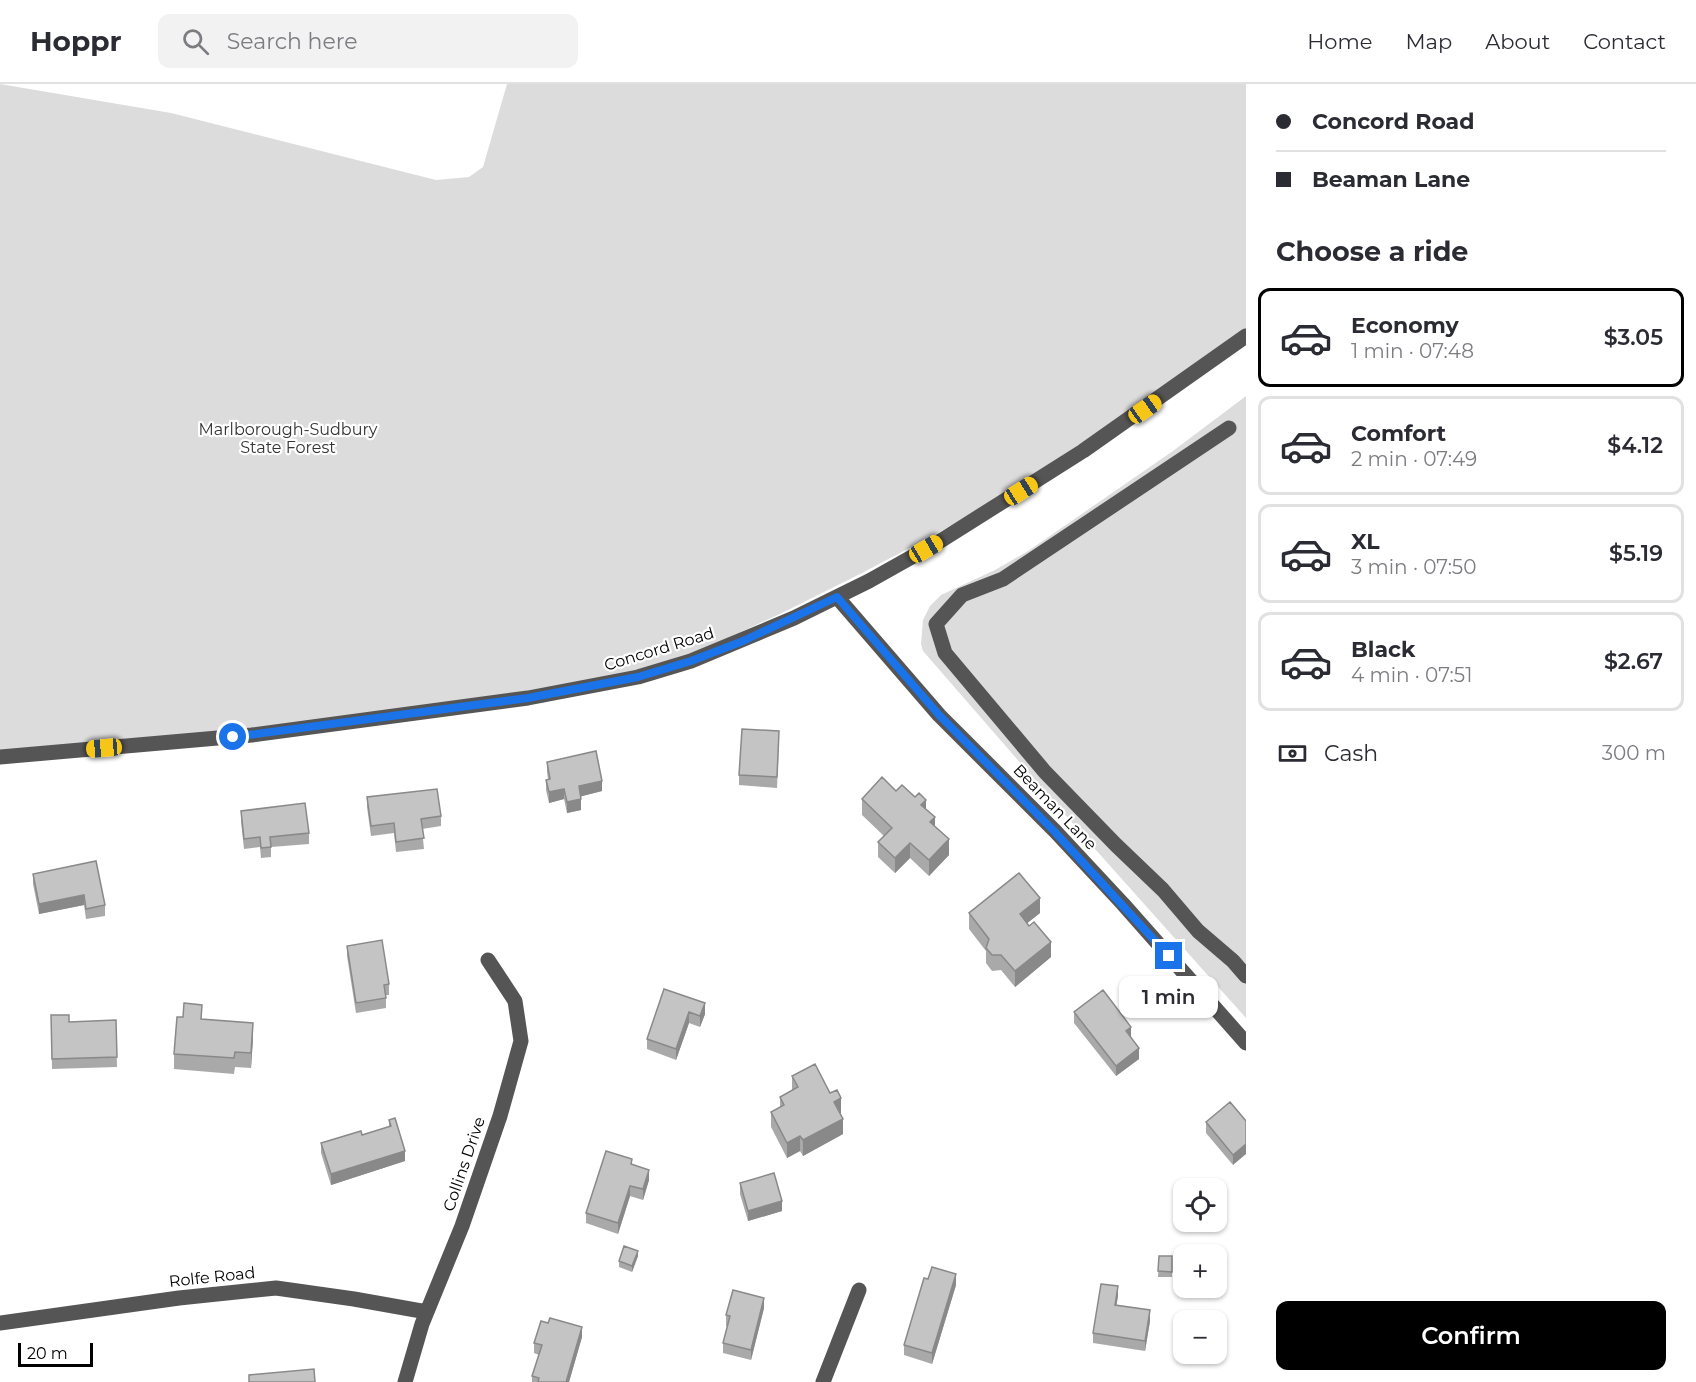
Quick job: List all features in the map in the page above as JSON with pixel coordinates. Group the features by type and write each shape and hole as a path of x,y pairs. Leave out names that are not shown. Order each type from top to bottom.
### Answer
{"street":[{"name":"Concord Road","path":"0,757 252,735 528,698 638,677 691,661 774,627 837,597 942,540 1120,426 1246,336"},
{"path":"1229,428 1003,579 962,595 936,624 945,653 1016,739 1116,845 1163,890 1198,930 1233,961 1246,976"},
{"name":"Beaman Lane","path":"837,597 939,715 1100,880 1246,1043"},
{"name":"Collins Drive","path":"405,1382 427,1312 462,1226 500,1116 521,1041 516,1001 488,960"},
{"name":"Rolfe Road","path":"0,1323 172,1299 276,1288 427,1312"},
{"path":"823,1382 859,1290"}],"green space":[{"name":"Marlborough-Sudbury State Forest","path":"0,84 171,113 436,180 469,177 483,167 507,84 1246,84 1246,335 1014,489 938,533 782,613 702,650 643,670 532,698 0,756"},
{"path":"1246,396 1246,1018 1095,849 923,651 921,644 923,620 930,606 941,595 995,570 1028,551 1173,451"}],"building":[{"path":"742,729 779,731 777,777 739,775"},
{"path":"596,751 602,781 579,786 581,799 567,802 564,789 549,792 546,780 550,779 547,762"},
{"path":"882,777 896,791 902,785 915,797 919,793 926,800 921,805 935,817 930,822 949,839 929,860 910,843 895,858 878,842 892,828 862,799"},
{"path":"437,789 441,816 421,819 424,838 396,842 394,823 371,826 367,797"},
{"path":"305,803 309,833 270,837 271,847 261,848 260,837 244,839 241,811"},
{"path":"96,861 105,905 86,909 84,895 39,904 33,874"},
{"path":"1019,873 1040,898 1020,914 1029,926 1034,922 1051,942 1015,971 1001,955 992,955 986,948 989,939 969,913"},
{"path":"382,940 389,984 384,985 386,998 356,1003 347,946"},
{"path":"664,989 705,1003 700,1016 689,1012 676,1049 647,1039"},
{"path":"1103,990 1131,1027 1126,1031 1139,1048 1116,1066 1074,1012"},
{"path":"184,1003 202,1005 201,1019 253,1023 251,1053 235,1052 234,1058 174,1054 177,1017 183,1017"},
{"path":"51,1015 69,1015 69,1022 116,1020 117,1057 52,1059"},
{"path":"815,1064 830,1093 837,1090 841,1098 834,1102 843,1119 803,1140 800,1136 787,1143 771,1112 784,1105 780,1097 798,1087 792,1076"},
{"path":"1230,1102 1246,1121 1246,1144 1233,1155 1206,1122"},
{"path":"395,1118 405,1151 331,1174 321,1143 361,1131 362,1135 391,1126 389,1120"},
{"path":"606,1151 632,1159 631,1164 649,1170 643,1189 630,1186 618,1223 586,1213"},
{"path":"774,1173 782,1201 748,1211 740,1183"},
{"path":"624,1246 638,1251 632,1266 619,1261"},
{"path":"1159,1256 1172,1256 1172,1272 1158,1271"},
{"path":"932,1267 956,1274 932,1353 904,1345 924,1278 928,1279"},
{"path":"1101,1284 1118,1286 1115,1305 1150,1310 1145,1341 1093,1333"},
{"path":"733,1290 764,1298 751,1350 723,1343 730,1316 726,1315"},
{"path":"550,1318 582,1327 566,1382 538,1382 539,1378 532,1376 542,1345 534,1343 541,1321 548,1323"},
{"path":"314,1369 315,1382 249,1382 249,1375"}],"route":[{"path":"233,737 528,698 638,677 691,661 743,641 837,597 939,715 1054,831 1169,956"}]}
